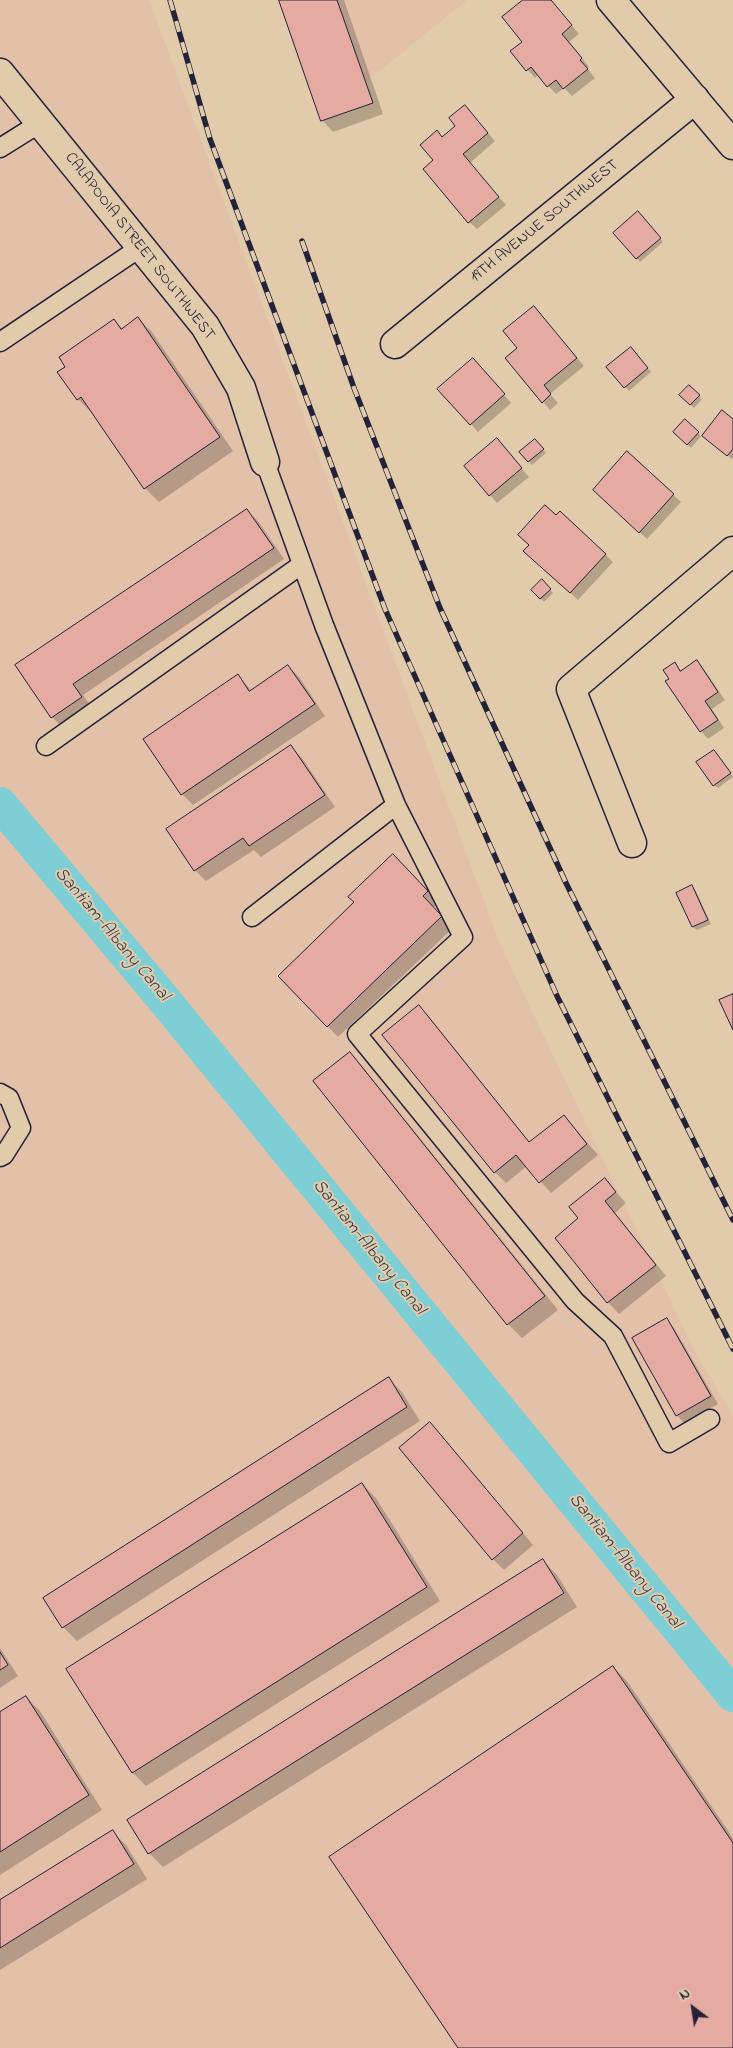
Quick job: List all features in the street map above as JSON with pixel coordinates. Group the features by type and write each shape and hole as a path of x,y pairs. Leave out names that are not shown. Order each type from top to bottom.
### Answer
{"street":[{"path":"611,0 733,145"},
{"name":"CALAPOOIA STREET SOUTHWEST","path":"0,73 205,326 241,388 265,462"},
{"name":"19TH AVENUE SOUTHWEST","path":"396,344 695,100"},
{"path":"632,843 571,689 733,551"}],"lane":[{"path":"0,148 40,123"},
{"path":"0,342 141,247"},
{"path":"265,462 301,565 396,805 463,937 357,1034 575,1301 613,1336 668,1443 710,1419"},
{"path":"46,746 301,565"},
{"path":"252,917 396,805"},
{"path":"0,1093 9,1098 21,1128 4,1155 0,1157"}],"shaded area":[{"path":"0,0 149,0 500,944 696,1354 733,1415 733,2048 0,2048"},
{"path":"294,0 467,0 333,109"}],"building":[{"path":"279,0 337,0 373,103 321,121"},
{"path":"523,0 551,0 572,25 562,34 582,58 580,60 588,69 563,89 556,80 547,87 531,67 526,71 510,51 522,42 502,17"},
{"path":"465,105 488,133 463,154 499,197 468,223 423,169 433,160 420,145 437,130 442,137 455,126 449,118"},
{"path":"638,211 661,238 636,259 613,233"},
{"path":"534,306 577,358 544,385 551,394 542,403 505,358 517,348 503,331"},
{"path":"138,317 220,437 144,489 81,397 77,400 57,372 65,367 59,357 114,319 121,329"},
{"path":"631,347 648,368 624,388 606,367"},
{"path":"473,358 505,394 470,425 437,389"},
{"path":"689,385 700,395 690,405 679,395"},
{"path":"722,410 733,419 733,449 727,456 702,436"},
{"path":"685,419 699,432 687,445 673,432"},
{"path":"497,438 522,468 489,496 464,466"},
{"path":"535,439 544,449 528,462 519,452"},
{"path":"627,451 674,494 639,533 593,490"},
{"path":"545,505 556,515 560,511 606,554 570,593 523,551 529,545 518,535"},
{"path":"247,509 274,548 73,684 82,697 51,718 15,665"},
{"path":"542,579 551,589 540,599 531,590"},
{"path":"697,660 718,692 705,701 718,720 700,732 665,681 669,679 663,670 675,662 680,671"},
{"path":"288,665 315,704 181,795 143,739 238,674 249,691"},
{"path":"291,745 325,795 249,846 243,838 194,871 166,829"},
{"path":"714,750 731,773 713,786 696,762"},
{"path":"393,854 428,891 423,896 442,916 327,1027 278,976 354,902 348,897"},
{"path":"692,885 708,920 692,927 676,893"},
{"path":"733,994 733,1030 719,1000"},
{"path":"419,1005 529,1142 564,1115 587,1144 539,1183 516,1155 494,1173 382,1035"},
{"path":"350,1052 545,1296 507,1325 313,1081"},
{"path":"605,1178 616,1192 605,1201 656,1265 607,1303 555,1238 578,1218 569,1207"},
{"path":"667,1318 711,1396 676,1416 632,1338"},
{"path":"389,1377 407,1407 62,1628 43,1598"},
{"path":"430,1422 523,1533 492,1560 399,1448"},
{"path":"362,1483 427,1587 132,1773 66,1669"},
{"path":"543,1559 564,1593 148,1854 127,1820"},
{"path":"0,1652 8,1665 0,1670"},
{"path":"613,1666 733,1843 733,2048 458,2048 329,1857"},
{"path":"26,1696 89,1795 0,1852 0,1712"},
{"path":"113,1830 134,1864 0,1948 0,1900"}],"waterway":[{"name":"Santiam-Albany Canal","path":"0,804 161,996 733,1695"}],"railway":[{"path":"170,0 210,139 385,609 557,996 733,1349"},
{"path":"302,241 354,388 440,608 566,883 733,1220"}]}
